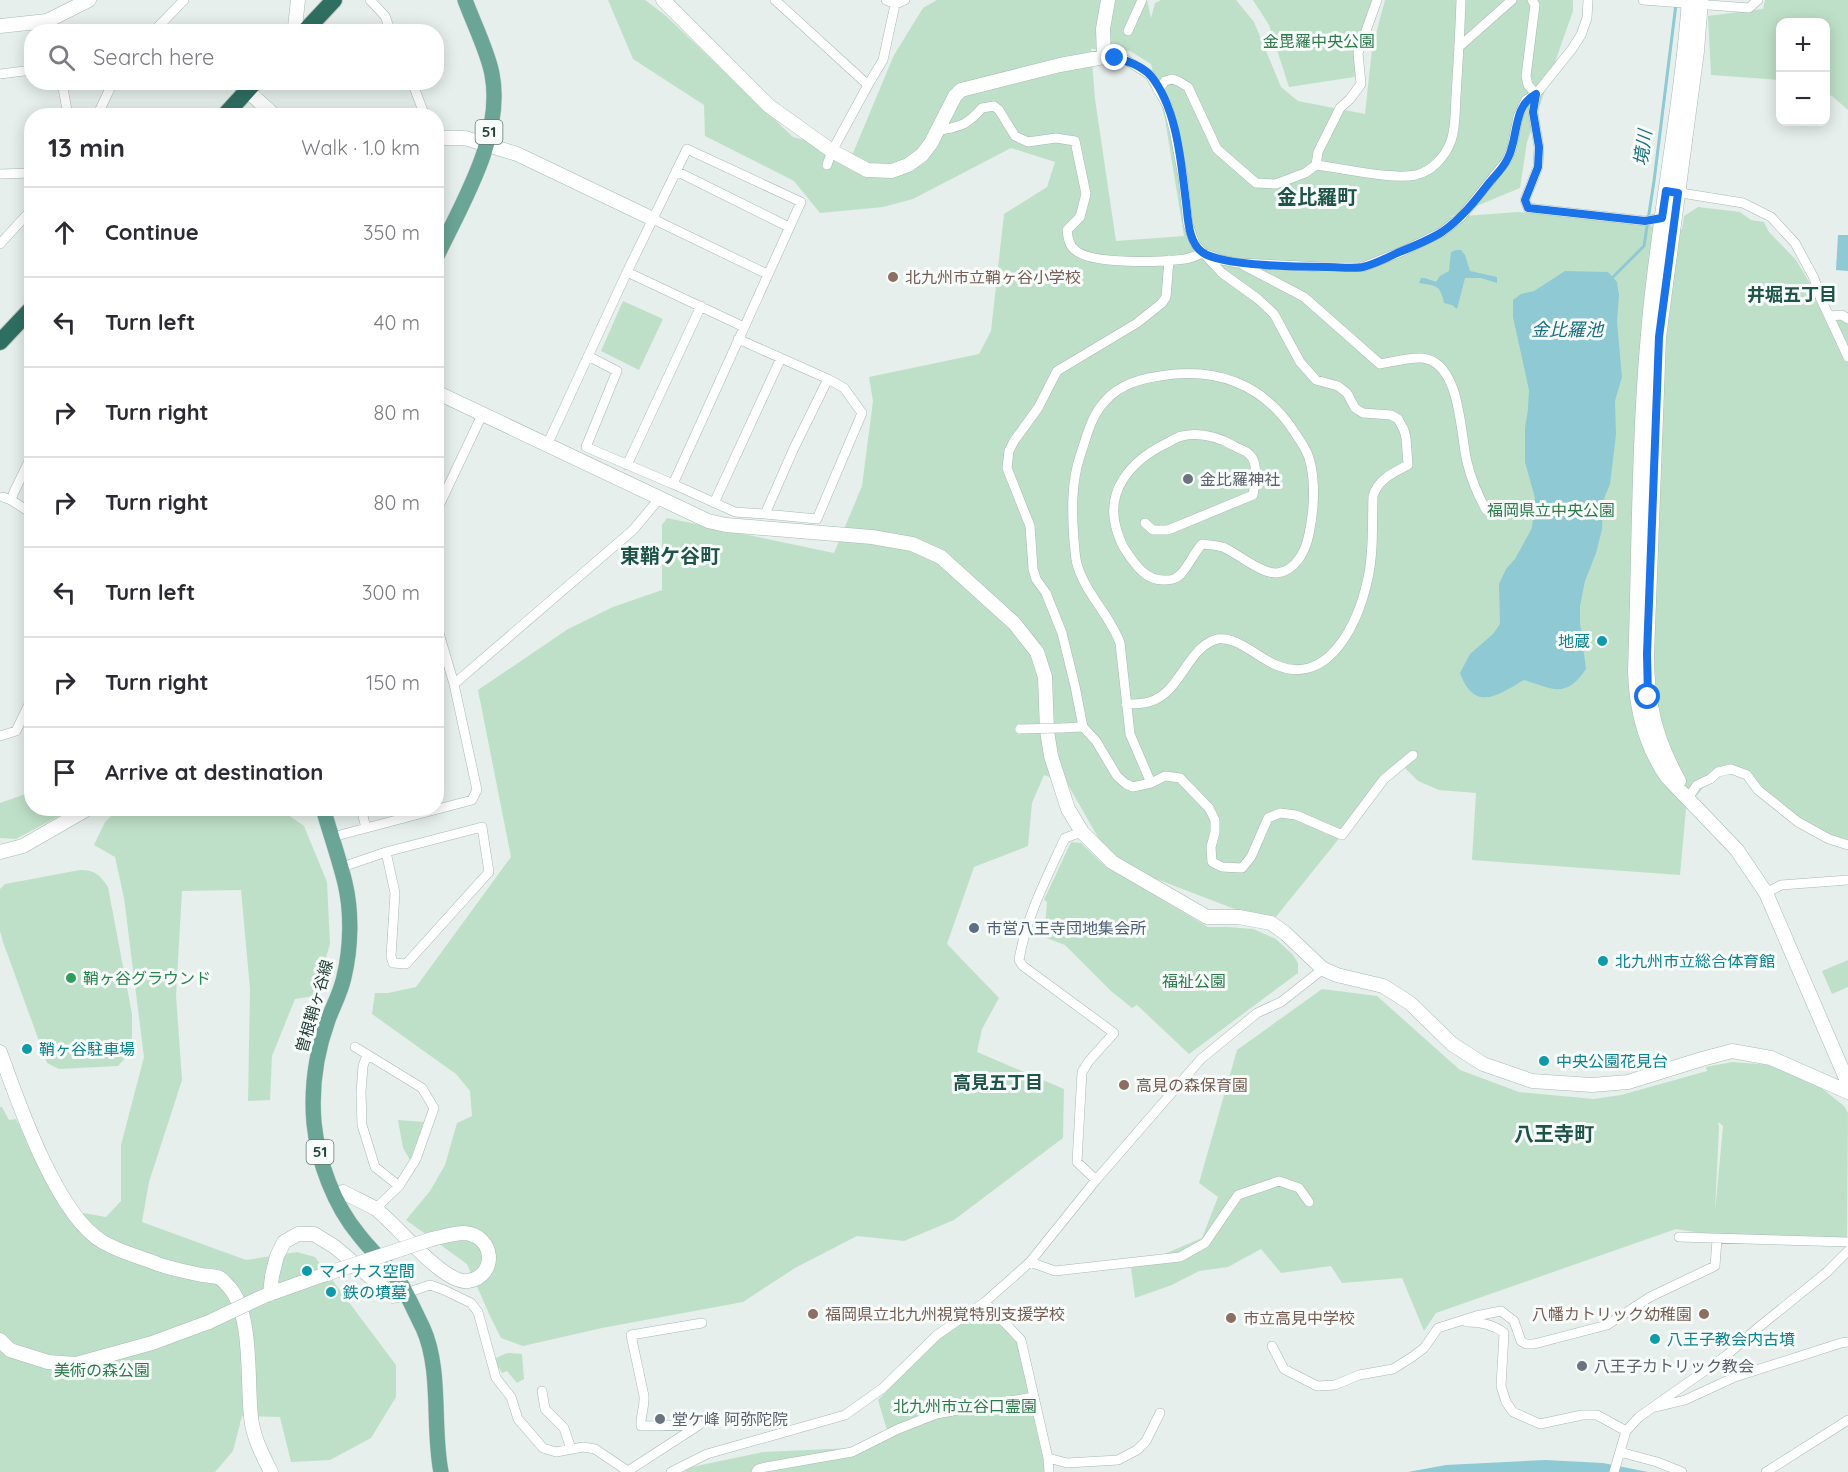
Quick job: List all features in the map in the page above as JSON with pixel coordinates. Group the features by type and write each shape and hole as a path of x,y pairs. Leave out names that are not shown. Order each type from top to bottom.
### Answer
{"highway":[{"path":"301,24 320,0"},
{"path":"304,24 334,0"},
{"path":"220,108 240,90"},
{"path":"230,108 242,90"},
{"path":"0,342 24,316"},
{"path":"0,354 24,329"}],"main road":[{"name":"51","path":"456,0 479,55 485,92 482,143"},
{"name":"51","path":"444,234 493,119 492,72 465,0"},
{"name":"曽根鞘ヶ谷線","path":"325,816 345,883 349,925 344,978 323,1035 315,1069 314,1123 334,1195 358,1235 410,1292 432,1328 442,1373 444,1445 449,1472"},
{"name":"曽根鞘ヶ谷線","path":"334,816 357,904 356,954 352,980 323,1070 323,1123 333,1169 343,1192 365,1230 406,1278 424,1330 434,1373 436,1445 441,1472"}],"street":[{"path":"52,24 89,0"},
{"path":"161,24 184,0"},
{"path":"296,24 298,0"},
{"path":"370,0 385,16 388,24"},
{"path":"663,0 769,106 830,158 867,170 892,171 908,165 922,155 954,96 962,90 1060,65 1104,57 1126,60 1150,75 1168,107 1183,177 1188,224 1195,244 1222,273 1258,299 1274,314 1300,362 1316,380 1338,386 1347,393 1355,408 1363,413 1390,415 1398,419 1406,438 1408,465 1383,479 1375,487 1372,554 1368,578 1361,604 1340,646 1324,662 1310,668 1292,669 1276,665 1230,639 1216,639 1201,649 1167,693 1149,702 1126,704"},
{"path":"775,0 868,85"},
{"path":"830,158 883,60 899,1 886,0"},
{"path":"1104,57 1102,29 1108,0"},
{"path":"1128,31 1142,0"},
{"path":"1316,165 1318,152 1340,108 1361,84 1358,53 1377,0"},
{"path":"1158,90 1165,81 1172,80 1188,87 1217,149 1256,183 1276,184 1305,173 1316,165 1394,176 1424,172 1435,165 1445,153 1451,140 1460,46 1461,0"},
{"path":"1460,46 1512,0"},
{"path":"1532,0 1535,5 1526,76 1528,85 1536,94"},
{"path":"937,131 961,126 970,122 981,108 994,106 1016,136 1028,142 1056,138 1075,141 1086,194 1080,217 1067,230 1069,243 1077,252 1094,258 1115,261 1168,260 1188,259 1203,253 1238,263 1363,267 1442,232 1461,217 1508,160 1518,117 1526,100 1536,94 1572,50 1587,18 1588,0"},
{"path":"1643,0 1695,2 1749,8 1758,0"},
{"path":"1688,798 1658,737 1652,716 1647,680 1656,380 1685,50 1695,2"},
{"path":"0,26 24,26"},
{"path":"0,74 24,71"},
{"path":"63,90 67,108"},
{"path":"101,108 109,90"},
{"path":"251,90 268,108"},
{"path":"415,90 422,108"},
{"path":"1536,94 1533,112 1539,147 1538,167 1525,200 1528,208 1645,221 1662,218"},
{"path":"444,138 465,138 517,154 767,274"},
{"path":"547,445 687,149 801,202 673,484"},
{"path":"676,171 789,227"},
{"path":"0,174 24,173"},
{"path":"1672,192 1662,218 1648,335 1644,391 1636,686 1642,722 1659,765 1667,777 1737,850 1766,893 1848,1083"},
{"path":"1672,192 1743,203 1771,217 1795,243 1814,278 1848,357"},
{"path":"0,244 24,217"},
{"path":"1168,260 1166,297 1162,303 1137,323 1057,370 1038,408 1014,441 1009,452 1008,468 1030,526 1033,569 1036,579 1046,593 1062,633 1083,727 1096,741 1117,776 1126,784 1133,787 1165,776 1180,778 1209,808 1215,820 1211,847 1212,862 1222,867 1242,868 1251,857 1268,818 1281,813 1296,815 1342,835 1384,779 1413,755"},
{"path":"1238,263 1304,297 1380,364 1422,358 1437,363 1447,375 1454,391 1467,462 1476,490 1486,510"},
{"path":"627,272 744,327"},
{"path":"627,465 701,306"},
{"path":"1829,316 1842,315 1848,319"},
{"path":"588,356 617,371 586,447 735,512 817,519 862,413 844,388 738,339"},
{"path":"714,503 781,358"},
{"path":"1145,523 1153,530 1168,530 1253,495 1255,463 1251,455 1212,435 1181,436 1151,452 1124,477 1118,487 1114,503 1114,522 1121,544 1134,563 1149,578 1159,580 1174,580 1181,574 1202,544 1221,547 1269,573 1281,573 1294,565 1306,549 1312,522 1313,477 1309,456 1288,422 1262,395 1217,375 1177,373 1139,379 1118,389 1101,404 1091,423 1077,467 1072,507 1076,562 1083,581 1120,643 1130,734 1150,783"},
{"path":"765,514 828,379"},
{"path":"444,396 659,499 708,520 726,525 872,537 912,544 941,557 1014,622 1037,652 1045,677 1047,730 1051,756 1068,809 1082,832 1112,862 1207,917 1239,917 1271,923 1289,936 1323,969 1337,975 1383,986 1410,1003 1452,1044 1483,1064 1532,1082 1592,1085 1628,1082 1732,1052 1771,1058 1848,1092"},
{"path":"444,495 482,415"},
{"path":"24,469 7,499 24,509"},
{"path":"454,684 633,530 659,499"},
{"path":"444,650 454,684 477,790 472,800 444,807"},
{"path":"0,736 16,731 24,714"},
{"path":"1020,729 1083,727"},
{"path":"1688,798 1697,785 1718,772 1731,769 1747,775 1758,790 1798,822 1829,839 1848,845"},
{"path":"0,852 23,846 75,816"},
{"path":"363,816 366,828"},
{"path":"340,835 411,816"},
{"path":"348,865 386,852 482,827 489,872 406,964 393,963 391,956 395,894 386,852"},
{"path":"1082,832 1065,838 1036,901 1022,942 1019,960 1023,966 1114,1033 1082,1072 1077,1162 1096,1180"},
{"path":"1766,893 1782,885 1848,880"},
{"path":"671,1472 707,1454 845,1415 883,1389 937,1335 985,1302 1030,1262 1096,1180 1201,1059 1257,1014 1281,1002 1323,969"},
{"path":"355,1047 422,1089 434,1108 416,1159 399,1186 375,1209"},
{"path":"0,1052 41,1155 59,1192 72,1213 86,1228 102,1242 171,1269 220,1278 231,1290 240,1307 244,1329 251,1418 256,1444 271,1472"},
{"path":"367,1055 363,1066 361,1092 362,1125 375,1167 399,1186"},
{"path":"1030,1262 1055,1271 1180,1257 1205,1243 1238,1195 1279,1181 1299,1188 1309,1202"},
{"path":"0,1340 10,1350 48,1362 76,1364 152,1343 209,1322 266,1295 323,1275 432,1239 465,1233 481,1239 488,1250 488,1266 476,1279 464,1282 447,1274 375,1209 343,1192"},
{"path":"266,1295 284,1242 298,1234 314,1234 335,1247 393,1296 430,1285 471,1303 478,1312 496,1378 511,1397 518,1419 543,1448 556,1452 583,1447 595,1449 628,1472 699,1425 641,1426 640,1416 644,1396 631,1335 702,1323"},
{"path":"1679,1237 1848,1242"},
{"path":"1272,1346 1284,1369 1317,1386 1335,1385 1359,1375 1393,1369 1424,1348 1438,1328 1476,1316 1500,1311 1514,1321 1521,1341 1526,1344 1607,1325 1650,1297 1715,1266 1718,1239"},
{"path":"1614,1472 1626,1431 1639,1417 1727,1355 1827,1272 1848,1251"},
{"path":"985,1302 1021,1340 1048,1458 1049,1472"},
{"path":"1462,1321 1495,1326 1504,1333 1502,1386 1506,1402 1513,1412 1540,1424 1582,1415 1597,1415 1626,1431"},
{"path":"1651,1409 1685,1400 1735,1377 1841,1342 1848,1342"},
{"path":"542,1391 545,1409 564,1428 571,1449"},
{"path":"756,1472 766,1467 852,1452 898,1429 936,1414 1033,1397"},
{"path":"1048,1458 1067,1463 1118,1460 1137,1450 1146,1441 1160,1413"},
{"path":"1766,1472 1848,1420"},
{"path":"1619,1454 1658,1462 1682,1472"}],"green space":[{"name":"福岡県立中央公園","path":"608,0 645,0 665,15 793,137 853,153 894,55 923,8 937,0 1147,0 1151,18 1155,3 1161,0 1236,0 1254,22 1281,87 1298,101 1365,114 1372,49 1385,0 1573,0 1573,11 1527,142 1520,188 1450,217 1518,212 1682,229 1684,216 1698,207 1740,212 1751,220 1764,222 1769,232 1796,260 1829,315 1848,312 1848,843 1803,822 1743,768 1710,779 1686,809 1680,875 1472,860 1476,793 1439,790 1418,781 1400,763 1271,923 1112,862 1067,783 1044,775 1032,803 1028,846 974,867 947,944 999,998 982,1029 977,1052 1064,1089 1063,1138 954,1220 904,1241 857,1236 795,1268 743,1302 602,1328 523,1346 501,1338 467,1264 406,1220 430,1191 445,1165 457,1123 472,1116 470,1091 456,1074 372,1014 375,993 388,993 416,987 511,857 478,690 568,629 613,607 662,590 662,525 667,518 834,553 862,486 873,401 869,377 979,354 991,331 1004,214 1047,187 1055,162 1011,148 913,199 883,207 820,213 794,181 705,136 704,105 633,59","holes":["1091,49 1130,51 1151,64 1165,119 1184,236 1116,241 1095,99"]},
{"name":"金毘羅中央公園","path":"1253,0 1375,0 1358,53 1361,76 1289,87 1269,25"},
{"path":"1765,0 1848,0 1848,110 1830,95 1830,18 1776,18 1776,80 1711,75 1708,16 1763,9"},
{"path":"623,301 663,319 639,370 601,351"},
{"path":"24,794 24,816 59,816 16,839 0,838 0,803"},
{"name":"美術の森公園","path":"111,816 290,816 304,826 327,882 330,944 314,996 295,999 272,1056 270,1100 248,1101 250,989 241,890 182,891 176,995 182,1080 149,1182 142,1222 246,1260 297,1252 315,1257 396,1365 396,1397 371,1438 330,1460 291,1462 280,1417 242,1416 233,1451 215,1472 0,1472 0,1107 9,1120 16,1119 61,1209 106,1217 121,1201 121,1145 144,1057 124,898 115,857 94,845 105,822"},
{"name":"福祉公園","path":"1071,842 1081,843 1105,866 1208,927 1253,929 1276,939 1293,955 1298,963 1298,973 1189,1054 1137,1005 1132,1008 1111,991 1065,945 1044,937 1047,902 1044,900"},
{"name":"鞘ヶ谷グラウンド","path":"80,870 97,874 108,887 132,1014 132,1051 118,1066 59,1069 47,1063 3,942 0,931 0,889 5,884"},
{"path":"1848,960 1848,987 1832,994 1822,971"},
{"path":"1322,989 1377,996 1460,1070 1519,1092 1594,1099 1621,1095 1707,1071 1706,1067 1732,1062 1771,1065 1819,1086 1844,1106 1848,1113 1847,1238 1714,1235 1676,1229 1436,1313 1424,1331 1402,1278 1342,1283 1331,1266 1281,1273 1261,1249 1228,1267 1199,1271 1172,1285 1135,1298 1131,1268 1202,1238 1218,1197 1199,1183 1237,1050","holes":["1718,1122 1723,1126 1715,1212"]},
{"path":"398,1120 424,1122 410,1160 403,1148"},
{"name":"北九州市立谷口霊園","path":"982,1311 988,1313 1018,1344 1046,1472 684,1472 692,1467 763,1452 853,1448 887,1430 878,1400 932,1345 974,1313"},
{"path":"507,1353 522,1354 524,1379 517,1383 507,1371 502,1373 497,1368 496,1358"}],"water":[{"path":"1838,235 1848,235 1848,271 1836,270"},
{"path":"1461,250 1465,255 1470,271 1497,277 1497,283 1481,278 1465,278 1457,309 1444,303 1437,287 1419,283 1421,278 1436,282 1440,276 1449,271 1451,252"},
{"name":"金比羅池","path":"1565,271 1608,272 1617,282 1619,295 1617,322 1622,377 1615,401 1616,435 1610,484 1603,501 1602,529 1585,581 1580,606 1586,669 1572,685 1565,688 1551,688 1524,680 1496,695 1480,697 1466,685 1460,673 1470,654 1493,634 1500,624 1499,584 1532,528 1535,498 1525,462 1525,428 1529,390 1513,317 1513,300 1521,294 1534,291"},
{"path":"1545,1460 1603,1463 1648,1472 1408,1472 1446,1465"}],"waterway":[{"name":"境川","path":"1611,279 1644,246 1676,4"}],"place":[{"name":"北九州市立鞘ヶ谷小学校","path":"893,277"},
{"name":"金比羅神社","path":"1188,479"},
{"name":"地蔵","path":"1602,641"},
{"name":"市営八王寺団地集会所","path":"974,928"},
{"name":"北九州市立総合体育館","path":"1603,961"},
{"name":"鞘ヶ谷グラウンド","path":"71,978"},
{"name":"鞘ヶ谷駐車場","path":"27,1049"},
{"name":"中央公園花見台","path":"1544,1061"},
{"name":"高見の森保育園","path":"1124,1085"},
{"name":"マイナス空間","path":"307,1271"},
{"name":"鉄の墳墓","path":"331,1292"},
{"name":"福岡県立北九州視覚特別支援学校","path":"813,1314"},
{"name":"八幡カトリック幼稚園","path":"1704,1314"},
{"name":"市立高見中学校","path":"1231,1318"},
{"name":"八王子教会内古墳","path":"1655,1339"},
{"name":"八王子カトリック教会","path":"1582,1366"},
{"name":"堂ケ峰 阿弥陀院","path":"660,1419"}],"district":[{"name":"金比羅町","path":"1317,197"},
{"name":"井堀五丁目","path":"1792,295"},
{"name":"東鞘ケ谷町","path":"670,556"},
{"name":"高見五丁目","path":"998,1083"},
{"name":"八王寺町","path":"1554,1134"}],"route":[{"path":"1115,58 1126,60 1150,75 1168,107 1183,177 1188,224 1195,244 1203,253 1221,260 1238,263 1363,267 1442,232 1461,217 1508,160 1518,117 1526,100 1536,94 1533,112 1539,147 1538,167 1525,200 1528,208 1645,221 1662,218 1666,191 1678,193 1659,337 1647,654 1648,697"}]}
